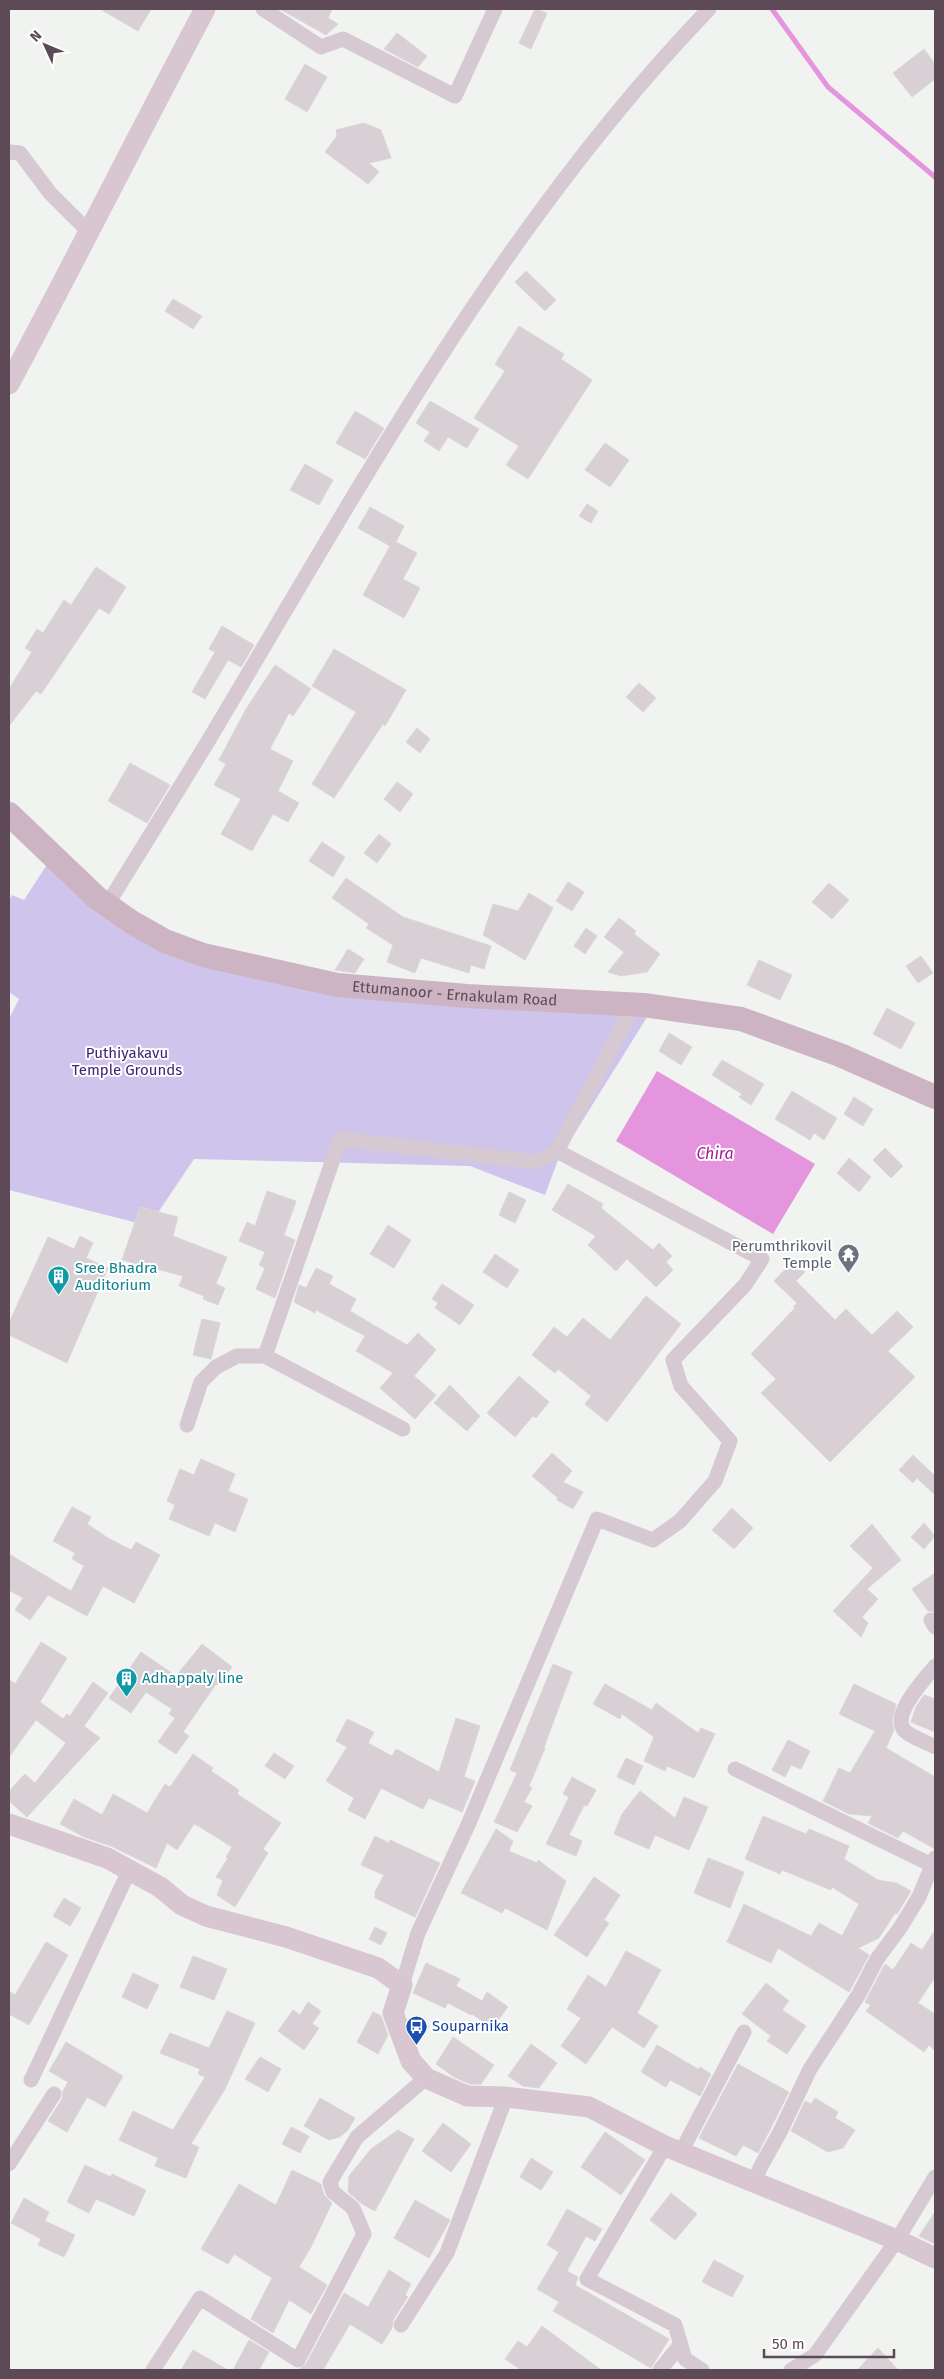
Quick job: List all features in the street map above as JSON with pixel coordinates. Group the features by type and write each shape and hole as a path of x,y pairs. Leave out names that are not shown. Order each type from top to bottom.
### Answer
{"main road":[{"path":"9,384 90,233 131,147 205,9"},
{"name":"Ettumanoor - Ernakulam Road","path":"9,814 52,857 107,905 165,941 203,955 337,984 467,996 634,1005 741,1019 840,1055 935,1097"},
{"path":"10,1828 107,1858 160,1887 182,1904 206,1916 286,1936 378,1968 402,1985 393,2013 411,2061 426,2078 467,2096 506,2097 589,2107 673,2149 897,2240 935,2258"}],"street":[{"path":"263,9 321,47 344,39 455,96 495,9"},
{"path":"107,905 209,740 360,483 490,279 567,176 669,52 709,9"},
{"path":"9,152 20,153 50,193 90,233"},
{"path":"265,1356 340,1139 537,1162 557,1151 634,1005"},
{"path":"402,1985 418,1933 468,1824 597,1518 653,1540 680,1522 715,1481 730,1441 681,1386 673,1360 745,1285 762,1260 557,1151"},
{"path":"187,1425 201,1382 216,1367 237,1356 265,1356 403,1428"},
{"path":"935,1666 902,1711 900,1721 904,1730 935,1746"},
{"path":"735,1769 934,1861 919,1897 900,1928 877,1959 858,1994 810,2069 754,2182"},
{"path":"31,2080 129,1871"},
{"path":"702,2370 685,2359 675,2325 587,2279 673,2149 744,2032"},
{"path":"153,2370 200,2298 298,2360 364,2234 353,2208 333,2192 330,2182 357,2137 426,2078"},
{"path":"9,2164 54,2094"},
{"path":"401,2324 447,2253 506,2097"},
{"path":"791,2370 815,2355 897,2240 935,2176"},
{"path":"660,2370 681,2344"}],"green space":[{"name":"Puthiyakavu Temple Grounds","path":"48,863 199,962 649,1014 558,1160 545,1195 470,1166 194,1159 149,1226 9,1190 9,1019 19,999 9,992 9,901 12,895 24,900"}],"water":[{"name":"Chira","path":"657,1071 815,1164 773,1234 616,1141"}],"building":[{"path":"100,9 151,9 138,31"},
{"path":"280,9 332,9 328,18 338,24 326,35"},
{"path":"535,9 547,13 531,49 519,43"},
{"path":"397,33 427,56 418,67 384,49"},
{"path":"924,49 935,64 935,79 912,97 893,73"},
{"path":"305,64 327,77 307,112 285,99"},
{"path":"364,123 381,130 391,158 369,163 379,172 368,184 325,152 337,136 336,130"},
{"path":"526,271 556,300 545,311 515,282"},
{"path":"173,299 202,316 193,329 165,311"},
{"path":"519,326 564,354 561,359 592,380 528,479 506,465 519,446 474,418 505,371 495,364"},
{"path":"430,401 479,429 467,448 448,437 439,451 424,441 430,432 416,423"},
{"path":"355,411 384,428 365,459 336,443"},
{"path":"605,443 629,460 610,487 585,470"},
{"path":"305,464 333,480 319,505 290,490"},
{"path":"587,504 598,511 591,523 579,516"},
{"path":"370,507 404,526 396,542 417,553 403,579 420,588 404,618 363,595 390,546 358,528"},
{"path":"96,567 126,587 109,614 99,608 41,694 36,691 9,726 9,689 32,652 25,648 37,629 43,633 64,600 71,605"},
{"path":"222,626 254,645 241,667 228,660 205,699 192,692 215,652 209,649"},
{"path":"334,649 406,690 385,726 383,724 334,798 312,784 356,712 312,686"},
{"path":"275,665 311,689 293,716 289,713 270,749 293,761 278,791 299,803 288,822 273,814 252,851 221,834 241,799 214,785 226,764 219,760 246,709"},
{"path":"639,683 656,698 643,712 626,697"},
{"path":"417,728 430,739 420,753 406,742"},
{"path":"130,763 170,785 147,823 108,801"},
{"path":"397,782 413,794 400,812 384,799"},
{"path":"379,834 391,844 377,863 364,853"},
{"path":"322,842 345,857 333,877 309,861"},
{"path":"346,878 403,917 491,946 484,969 471,965 469,973 421,958 415,973 387,962 393,945 366,928 369,924 332,898"},
{"path":"568,882 584,892 572,911 556,901"},
{"path":"829,883 849,900 832,919 812,902"},
{"path":"529,893 553,908 525,960 483,935 493,904 518,911"},
{"path":"619,918 636,931 634,934 660,954 647,972 621,976 608,972 624,952 604,937"},
{"path":"586,928 597,936 585,954 574,946"},
{"path":"348,949 364,959 355,973 335,970"},
{"path":"921,956 933,973 918,983 906,966"},
{"path":"759,960 792,975 780,1000 747,985"},
{"path":"887,1008 915,1023 901,1049 873,1034"},
{"path":"669,1033 692,1047 681,1065 659,1051"},
{"path":"722,1060 764,1084 751,1105 739,1097 742,1094 712,1075"},
{"path":"792,1091 837,1118 824,1140 814,1133 810,1140 775,1119"},
{"path":"854,1097 873,1109 863,1126 844,1114"},
{"path":"885,1148 903,1166 891,1178 873,1160"},
{"path":"849,1158 871,1177 859,1192 837,1173"},
{"path":"568,1184 603,1204 601,1208 653,1250 659,1243 672,1256 666,1262 673,1270 656,1287 627,1259 616,1271 588,1245 596,1236 552,1210"},
{"path":"267,1191 296,1201 284,1235 295,1240 275,1298 256,1289 265,1268 259,1265 265,1252 239,1241 247,1222 255,1226"},
{"path":"509,1192 526,1200 515,1223 499,1215"},
{"path":"140,1207 178,1217 173,1236 227,1257 216,1284 225,1288 218,1305 203,1299 204,1296 179,1286 183,1276 122,1260"},
{"path":"388,1225 411,1240 394,1268 370,1254"},
{"name":"Sree Bhadra Auditorium","path":"80,1236 93,1243 86,1258 108,1268 67,1363 9,1335 9,1323 48,1237 74,1249"},
{"path":"495,1254 519,1270 507,1288 483,1272"},
{"path":"793,1261 805,1272 796,1281 835,1320 846,1309 872,1335 897,1311 913,1327 888,1351 915,1377 830,1462 761,1393 776,1379 751,1354 795,1308 793,1307 797,1303 774,1281"},
{"path":"316,1268 333,1276 329,1284 356,1299 350,1311 407,1345 418,1333 436,1350 414,1376 436,1395 415,1419 380,1388 393,1373 356,1351 365,1336 316,1310 315,1313 294,1302 299,1285 306,1288"},
{"path":"442,1284 474,1305 460,1325 435,1308 438,1303 432,1299"},
{"path":"646,1296 681,1324 607,1422 585,1404 591,1396 558,1369 555,1373 532,1355 554,1327 567,1337 583,1318 610,1340"},
{"path":"202,1319 220,1323 211,1359 193,1355"},
{"path":"519,1376 549,1402 536,1418 533,1416 515,1437 487,1413"},
{"path":"450,1385 480,1416 467,1431 434,1403"},
{"path":"552,1453 572,1471 563,1482 583,1492 573,1509 557,1500 558,1498 532,1476"},
{"path":"913,1455 935,1476 935,1495 917,1478 913,1483 899,1470"},
{"path":"201,1459 235,1474 228,1491 248,1499 235,1532 215,1523 209,1536 169,1519 175,1505 167,1501 180,1469 194,1475"},
{"path":"72,1507 91,1517 87,1524 108,1538 131,1550 136,1542 160,1555 134,1603 103,1586 87,1616 48,1595 30,1620 15,1610 23,1598 9,1590 9,1554 71,1591 84,1566 72,1559 75,1553 53,1541"},
{"path":"732,1508 753,1528 734,1549 712,1530"},
{"path":"924,1523 935,1536 924,1549 911,1537"},
{"path":"872,1524 901,1560 867,1589 878,1599 862,1617 868,1623 861,1637 833,1611 873,1568 850,1546"},
{"path":"935,1573 935,1612 928,1611 912,1589"},
{"path":"41,1642 67,1658 40,1702 63,1719 67,1714 70,1716 93,1682 108,1693 84,1726 100,1738 27,1817 9,1801 9,1791 25,1774 35,1783 66,1743 36,1720 9,1757 9,1679 15,1684"},
{"path":"202,1644 232,1667 216,1684 183,1732 189,1736 176,1754 158,1742 175,1718 169,1714 172,1709 146,1692 131,1713 109,1698 141,1652 176,1676"},
{"path":"553,1664 572,1672 545,1748 529,1786 532,1788 524,1802 532,1806 517,1832 494,1822 517,1773 510,1770"},
{"path":"605,1684 652,1710 656,1703 698,1733 701,1728 715,1734 694,1778 667,1766 665,1771 644,1761 654,1737 622,1714 620,1719 593,1704"},
{"path":"854,1684 896,1704 892,1722 894,1730 886,1748 935,1777 935,1849 903,1831 898,1838 868,1823 872,1816 849,1814 823,1801 839,1768 850,1773 875,1731 839,1714"},
{"path":"924,1695 935,1699 935,1732 911,1722 916,1707"},
{"path":"456,1718 480,1726 464,1777 475,1781 462,1812 429,1798 423,1809 381,1788 365,1819 348,1810 354,1798 326,1781 347,1747 336,1741 347,1719 374,1732 368,1743 392,1756 396,1749 439,1772"},
{"path":"788,1740 810,1751 801,1769 791,1765 785,1777 772,1770"},
{"path":"274,1753 294,1766 285,1779 265,1766"},
{"path":"193,1754 213,1768 211,1771 239,1790 237,1794 281,1823 263,1849 268,1853 235,1907 217,1895 223,1880 216,1877 228,1858 226,1857 232,1847 194,1824 177,1850 167,1843 156,1868 111,1846 84,1837 60,1824 74,1799 102,1815 113,1794 147,1813 165,1784 170,1787"},
{"path":"626,1758 643,1766 634,1785 617,1777"},
{"path":"572,1777 596,1790 587,1806 584,1805 569,1835 582,1841 576,1856 546,1844 569,1797 563,1794"},
{"path":"640,1791 675,1818 684,1797 708,1807 689,1850 655,1835 649,1849 614,1834 622,1814"},
{"path":"763,1816 806,1834 809,1829 849,1846 844,1859 878,1880 896,1883 911,1891 879,1938 858,1948 869,1955 849,1992 778,1948 771,1963 727,1942 744,1904 811,1936 819,1923 842,1936 859,1904 832,1887 831,1890 782,1870 780,1874 745,1859"},
{"path":"496,1829 513,1841 509,1851 537,1863 538,1860 566,1881 547,1930 505,1908 502,1913 461,1893"},
{"path":"375,1836 389,1843 390,1840 440,1863 415,1917 375,1898 375,1892 384,1875 361,1865"},
{"path":"708,1858 744,1872 730,1908 694,1893"},
{"path":"594,1877 620,1895 604,1920 609,1923 587,1957 554,1935"},
{"path":"64,1898 81,1908 70,1926 53,1916"},
{"path":"375,1927 387,1933 381,1945 369,1939"},
{"path":"935,1930 935,1977 918,2003 935,2014 935,2051 929,2045 924,2052 866,2011 871,2005 865,2002 885,1964 893,1970 911,1943 922,1950"},
{"path":"46,1942 68,1955 29,2025 9,2014 9,1991 15,1995"},
{"path":"626,1951 661,1970 637,2013 658,2026 644,2048 612,2027 586,2064 561,2046 581,2018 567,2009 588,1975 606,1987"},
{"path":"193,1956 227,1969 214,2000 180,1987"},
{"path":"426,1963 460,1979 456,1986 482,2001 487,1992 508,2007 492,2028 472,2014 448,2003 445,2008 413,1993"},
{"path":"133,1973 159,1985 147,2009 122,1997"},
{"path":"766,1983 789,2001 782,2010 806,2026 787,2054 767,2041 771,2036 742,2014"},
{"path":"308,2002 321,2011 312,2024 319,2028 304,2050 278,2031 293,2010 300,2015"},
{"path":"227,2011 255,2023 225,2089 191,2144 199,2147 186,2178 155,2166 158,2158 119,2140 133,2111 173,2130 205,2077 198,2074 200,2069 160,2053 170,2033 209,2048"},
{"path":"373,2012 381,2016 388,2035 378,2054 357,2042"},
{"path":"453,2037 494,2065 481,2084 470,2084 454,2077 436,2064"},
{"path":"66,2042 123,2076 105,2107 87,2097 67,2132 48,2121 62,2099 63,2091 68,2082 49,2071"},
{"path":"531,2044 557,2063 539,2088 523,2086 508,2076"},
{"path":"657,2045 698,2069 700,2067 711,2074 700,2096 670,2080 666,2087 641,2072"},
{"path":"260,2057 281,2069 268,2092 245,2079"},
{"path":"738,2064 789,2092 758,2153 743,2145 736,2156 699,2138"},
{"path":"320,2098 355,2118 348,2130 340,2137 329,2140 304,2126"},
{"path":"815,2098 838,2112 835,2118 855,2130 843,2148 828,2152 791,2131 805,2101 811,2104"},
{"path":"443,2123 471,2144 451,2172 422,2151"},
{"path":"291,2127 309,2136 300,2153 282,2144"},
{"path":"398,2130 414,2139 375,2211 362,2204 348,2192 349,2176 371,2149"},
{"path":"605,2132 645,2160 621,2195 581,2167"},
{"path":"531,2158 553,2172 541,2190 520,2177"},
{"path":"85,2165 111,2177 112,2174 146,2190 134,2216 96,2199 89,2213 67,2202"},
{"path":"292,2170 321,2184 324,2195 332,2203 299,2267 327,2285 311,2314 289,2300 273,2333 251,2319 272,2278 234,2254 228,2264 201,2249 239,2184 276,2205"},
{"path":"671,2193 697,2214 675,2240 650,2220"},
{"path":"24,2198 49,2212 45,2221 75,2235 64,2257 38,2245 41,2239 11,2223"},
{"path":"415,2200 450,2220 429,2258 394,2238"},
{"path":"567,2209 602,2229 595,2241 586,2236 567,2271 578,2277 575,2285 669,2339 651,2368 553,2311 559,2302 537,2289 559,2252 547,2245"},
{"path":"935,2212 935,2244 919,2236"},
{"path":"714,2260 744,2276 732,2297 702,2282"},
{"path":"389,2270 411,2284 405,2295 408,2297 393,2320 392,2328 382,2344 350,2324 323,2370 298,2370 306,2364 344,2293 368,2307"},
{"path":"542,2326 601,2370 521,2370 505,2359 518,2341 527,2347"},
{"path":"249,2340 269,2352 259,2370 233,2370"},
{"path":"878,2348 898,2370 857,2370"},
{"path":"193,2350 228,2370 181,2370"}],"waterway":[{"path":"772,9 828,87 935,177"}],"place":[{"name":"Perumthrikovil Temple","path":"848,1274"},
{"name":"Sree Bhadra Auditorium","path":"59,1296"},
{"name":"Adhappaly line","path":"126,1697"},
{"name":"Souparnika","path":"416,2045"}]}
